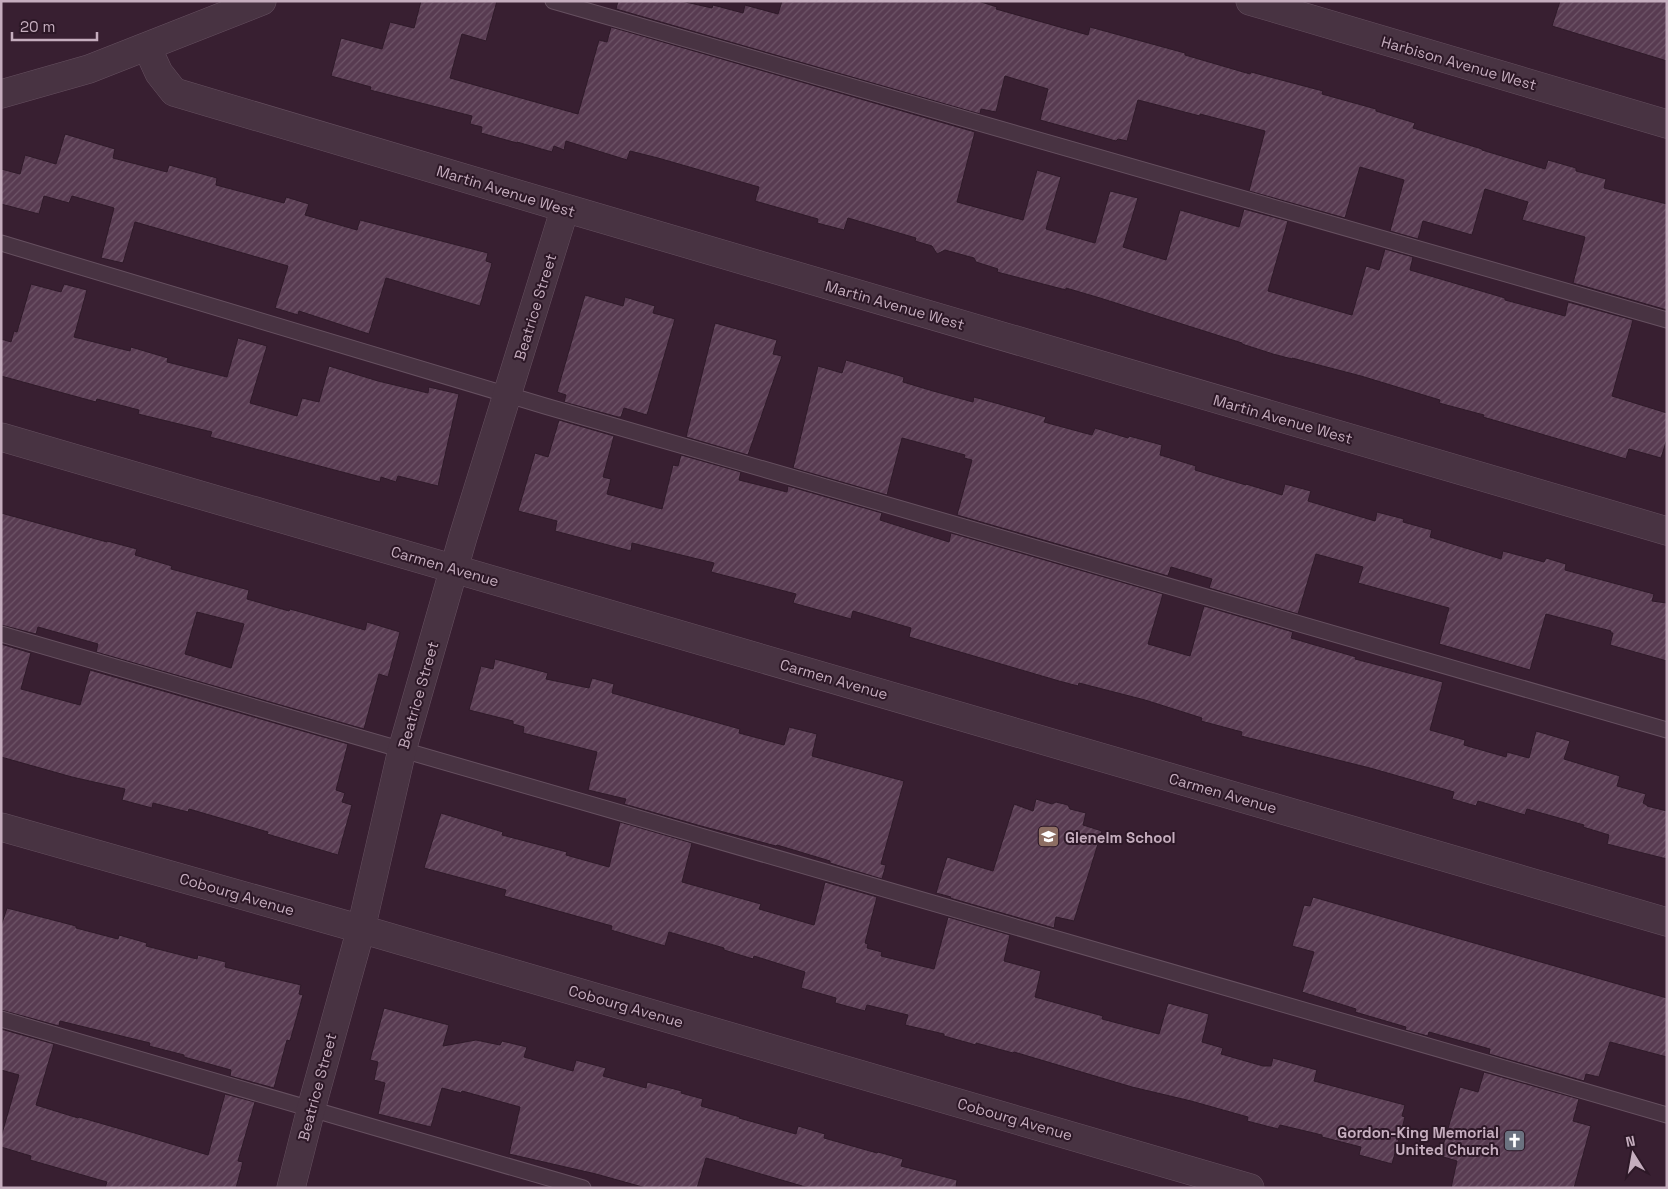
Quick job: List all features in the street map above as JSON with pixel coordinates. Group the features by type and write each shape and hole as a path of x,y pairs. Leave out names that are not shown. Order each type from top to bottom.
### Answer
{"street":[{"path":"1,94 89,69 262,1"},
{"name":"Harbison Avenue West","path":"1250,1 1667,124"},
{"name":"Martin Avenue West","path":"147,47 159,73 174,92 1667,531"},
{"name":"Beatrice Street","path":"291,1188 361,930 402,750 454,568 565,208"},
{"name":"Carmen Avenue","path":"1,437 1667,922"},
{"name":"Cobourg Avenue","path":"1,827 1250,1188"}],"lane":[{"path":"553,1 1667,320"},
{"path":"1,244 508,395 1667,730"},
{"path":"1,634 1667,1115"},
{"path":"1,1020 583,1188"}],"building":[{"path":"421,1 497,1 486,41 462,34 450,78 578,114 599,40 607,42 611,27 975,132 957,202 1023,220 1037,170 1061,177 1046,229 1095,243 1110,191 1138,198 1123,247 1166,260 1180,210 1239,227 1244,209 1288,221 1268,291 1352,315 1366,266 1379,270 1385,249 1413,257 1410,270 1505,298 1505,300 1565,316 1568,302 1633,320 1612,396 1667,413 1667,439 1661,458 1629,449 1626,459 1483,417 1484,415 1439,403 1440,400 1361,376 1273,354 1100,298 997,272 998,269 976,262 974,258 945,250 937,254 932,246 915,241 916,238 848,218 844,230 817,223 818,219 755,201 759,187 658,158 630,151 627,160 566,141 564,150 554,146 552,152 481,133 482,127 470,124 472,116 370,90 371,87 331,76 341,38 382,49 390,22 414,28"},
{"path":"618,1 681,1 712,8 713,5 743,13 745,5 778,14 782,1 978,1 997,7 996,9 1088,35 1090,27 1185,53 1185,55 1250,74 1251,72 1323,91 1322,94 1376,109 1376,111 1415,123 1413,128 1545,169 1548,160 1576,168 1576,171 1606,179 1604,188 1667,204 1667,310 1573,283 1585,237 1522,220 1528,202 1485,189 1472,235 1423,221 1418,239 1390,231 1404,180 1360,167 1345,218 1249,191 1265,131 1138,100 1127,141 1118,139 1116,141 1040,120 1048,89 1005,76 996,112 981,109 980,114 616,9"},
{"path":"1560,1 1667,1 1667,61 1552,26"},
{"path":"65,134 115,149 113,158 167,172 169,165 217,178 216,185 284,203 286,197 309,204 305,215 357,230 360,220 488,253 486,261 492,263 480,306 386,278 369,334 299,311 298,315 275,308 288,266 135,222 123,263 101,258 114,208 72,196 69,203 44,196 39,214 1,204 1,169 20,174 25,155 56,164"},
{"path":"31,284 61,292 64,284 87,290 74,337 130,351 131,347 168,358 167,362 227,377 238,338 267,346 250,403 297,416 302,398 319,402 329,366 378,381 428,393 429,387 459,394 438,486 398,476 396,482 381,477 380,482 210,437 212,432 138,414 139,410 97,399 96,402 1,376 1,339 11,342 14,331 17,332"},
{"path":"585,295 623,306 625,297 655,306 653,313 675,319 647,415 624,408 621,417 618,417 564,402 566,395 557,392"},
{"path":"715,323 777,340 773,354 782,356 748,455 686,437"},
{"path":"846,360 904,377 903,382 973,402 974,397 1046,417 1044,422 1092,435 1095,428 1128,438 1129,436 1162,445 1160,455 1196,466 1195,470 1282,495 1285,484 1311,491 1308,501 1375,521 1377,512 1404,519 1403,522 1432,530 1430,537 1501,559 1503,551 1544,562 1546,558 1566,564 1565,570 1654,594 1652,601 1667,603 1667,661 1610,645 1613,633 1611,631 1546,614 1530,670 1439,644 1449,608 1358,583 1363,567 1316,554 1298,614 1209,588 1212,579 1171,567 1168,576 957,515 972,460 964,458 965,455 902,438 887,495 793,468 818,366 842,373"},
{"path":"559,420 614,436 603,477 611,479 607,494 662,509 673,465 678,466 681,455 741,472 739,480 787,492 788,486 882,513 880,520 949,542 951,533 1163,594 1148,644 1190,656 1204,606 1293,632 1291,638 1356,657 1355,659 1443,682 1430,730 1465,740 1464,745 1506,757 1507,752 1529,758 1536,731 1570,741 1564,759 1620,776 1617,786 1646,794 1643,803 1647,806 1667,811 1667,859 1607,844 1609,835 1583,827 1584,825 1527,809 1525,815 1478,801 1476,806 1452,799 1454,792 1370,768 1241,736 1242,732 1201,721 1202,718 1145,700 1079,683 1078,686 1059,681 909,637 911,628 853,611 851,619 793,603 796,594 711,572 714,563 632,543 631,551 555,531 557,521 518,511 535,453 548,457"},
{"path":"1,513 137,549 135,555 172,566 171,569 249,590 247,599 365,630 367,622 400,632 388,677 379,674 364,729 96,652 98,644 38,627 36,634 1,625","holes":["197,612 244,624 231,668 185,654"]},
{"path":"1,644 31,653 21,689 80,705 90,670 348,744 336,790 345,793 342,802 352,805 338,855 189,809 188,812 153,803 152,808 122,800 125,789 72,777 1,757"},
{"path":"495,659 548,673 546,679 589,688 592,678 614,684 612,693 740,729 739,733 784,745 789,727 817,734 812,756 904,781 881,864 886,865 882,879 777,845 624,804 626,799 588,790 597,752 523,733 524,727 513,724 513,721 469,710 481,666 493,669"},
{"path":"1036,799 1052,804 1056,802 1068,805 1070,809 1086,813 1083,825 1102,831 1074,921 1056,917 1054,928 936,893 947,857 993,871 1014,804 1033,811"},
{"path":"441,813 503,832 502,835 567,852 566,855 609,867 620,822 692,843 682,882 761,904 759,909 814,925 825,882 877,897 865,943 868,944 867,948 882,952 881,956 934,969 948,917 1010,935 1004,961 1041,971 1035,997 1103,1016 1102,1019 1159,1034 1168,1003 1209,1014 1202,1042 1223,1048 1221,1054 1263,1066 1271,1066 1273,1058 1317,1070 1314,1081 1405,1105 1402,1116 1405,1117 1392,1164 1359,1155 1361,1147 1322,1137 1322,1135 1280,1125 1278,1129 1247,1121 1248,1117 1191,1101 1132,1087 1014,1052 976,1043 976,1045 944,1036 944,1034 905,1025 908,1015 867,1005 865,1011 835,1003 836,998 801,988 805,972 754,956 753,959 724,950 724,948 669,932 665,946 611,930 612,926 504,896 506,890 424,868"},
{"path":"1313,897 1667,998 1667,1057 1610,1042 1599,1077 1586,1074 1584,1081 1489,1054 1490,1049 1429,1032 1428,1036 1405,1030 1406,1027 1355,1012 1356,1009 1302,992 1314,952 1292,946 1304,905 1310,906"},
{"path":"7,908 118,939 119,935 147,943 146,946 197,959 198,955 226,962 225,967 301,985 299,994 303,995 290,1041 287,1040 274,1088 230,1076 231,1070 149,1046 150,1043 60,1021 59,1026 1,1010 1,926"},
{"path":"384,1008 449,1025 443,1046 476,1040 500,1045 502,1041 527,1047 524,1057 573,1071 576,1060 606,1068 603,1076 646,1088 647,1082 682,1091 681,1093 703,1099 701,1106 739,1118 796,1134 798,1126 825,1134 824,1138 903,1159 901,1166 957,1180 956,1188 809,1188 706,1158 697,1188 646,1188 596,1174 509,1154 520,1107 462,1091 461,1093 442,1088 431,1127 378,1114 385,1083 374,1080 378,1062 370,1060"},
{"path":"1,1029 54,1044 36,1105 78,1118 208,1155 225,1094 255,1102 238,1161 243,1162 236,1188 105,1188 107,1182 30,1160 31,1156 1,1147 1,1137 19,1075 1,1070"},
{"name":"Gordon-King Memorial United Church","path":"1484,1072 1579,1099 1573,1121 1591,1126 1574,1188 1451,1188 1457,1161 1440,1156 1460,1087 1478,1092"}],"place":[{"name":"Glenelm School","path":"1049,837"},
{"name":"Gordon-King Memorial United Church","path":"1515,1141"}]}
